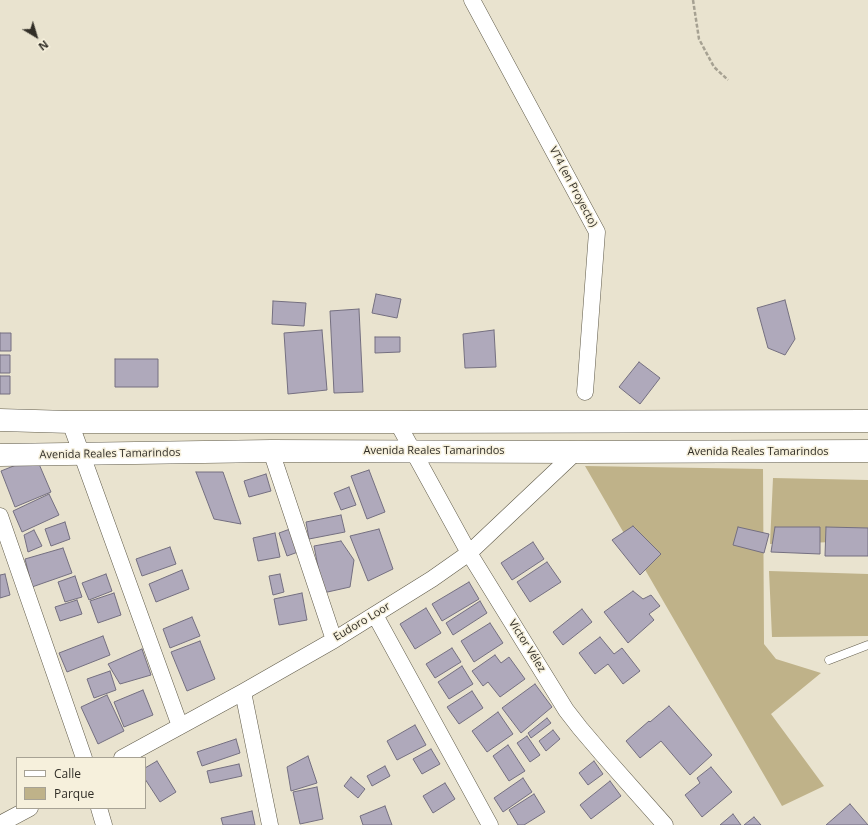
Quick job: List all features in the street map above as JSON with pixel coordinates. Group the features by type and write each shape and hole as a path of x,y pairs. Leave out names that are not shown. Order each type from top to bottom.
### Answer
{"main road":[{"path":"0,420 70,422 868,421"},
{"name":"Avenida Reales Tamarindos","path":"0,455 82,455 271,451 868,451"}],"street":[{"name":"VT4 (en Proyecto)","path":"472,0 597,232 585,392"},
{"path":"70,422 180,726"},
{"name":"Victor Vélez","path":"396,422 469,553 566,710 603,755 665,825"},
{"path":"271,451 334,640"},
{"name":"Eudoro Loor","path":"124,757 334,640 432,579 469,553 576,452"},
{"path":"0,516 84,757"},
{"path":"375,615 490,825"},
{"path":"243,692 270,825"},
{"path":"0,824 28,809"},
{"path":"99,809 104,825"}],"lane":[{"path":"829,660 868,644"}],"path":[{"path":"693,0 699,39 714,67 728,80"}],"green space":[{"path":"585,466 763,469 764,644 776,659 821,673 771,714 824,786 782,806"},
{"path":"773,478 868,480 868,541 770,544"},
{"path":"769,571 868,574 868,636 772,637"}],"building":[{"path":"376,294 401,299 397,318 372,313"},
{"path":"785,300 795,339 785,355 768,348 757,308"},
{"path":"273,301 306,303 304,326 272,324"},
{"path":"359,309 363,392 334,393 330,311"},
{"path":"322,330 327,390 288,394 284,333"},
{"path":"494,330 496,367 465,368 463,334"},
{"path":"0,333 11,333 11,351 0,351"},
{"path":"375,337 400,337 400,352 375,353"},
{"path":"0,355 10,355 10,373 0,373"},
{"path":"115,359 158,359 158,387 115,387"},
{"path":"639,362 660,378 640,404 619,387"},
{"path":"0,376 10,376 10,394 0,394"},
{"path":"36,457 51,492 15,507 1,471"},
{"path":"369,470 385,512 367,519 351,476"},
{"path":"196,472 223,472 241,524 214,519"},
{"path":"266,474 271,491 249,497 244,481"},
{"path":"349,487 356,505 341,510 334,493"},
{"path":"49,494 59,515 22,532 13,511"},
{"path":"341,515 345,532 309,539 306,522"},
{"path":"65,522 70,539 51,546 45,529"},
{"path":"633,526 661,554 640,575 612,540"},
{"path":"738,527 769,534 764,553 733,545"},
{"path":"775,527 820,527 820,554 771,552"},
{"path":"826,527 868,528 868,556 825,556"},
{"path":"290,529 298,552 287,556 279,533"},
{"path":"379,529 393,569 368,581 350,536"},
{"path":"34,530 42,546 28,552 24,535"},
{"path":"275,533 280,557 258,561 253,538"},
{"path":"341,541 354,560 350,587 323,593 314,546"},
{"path":"533,542 544,559 512,580 501,563"},
{"path":"170,547 176,564 142,576 136,559"},
{"path":"63,548 72,573 32,587 25,559"},
{"path":"547,562 561,582 530,602 517,582"},
{"path":"182,570 189,589 156,602 149,584"},
{"path":"5,574 10,595 0,598 0,575"},
{"path":"106,574 112,591 89,600 82,583"},
{"path":"280,574 284,592 273,595 269,576"},
{"path":"75,576 82,597 65,602 58,582"},
{"path":"469,582 479,599 442,621 432,604"},
{"path":"633,591 643,599 651,595 660,606 649,614 654,620 628,643 604,612"},
{"path":"114,593 121,615 98,623 90,601"},
{"path":"302,593 307,620 279,625 274,599"},
{"path":"77,600 82,614 60,621 55,607"},
{"path":"480,601 487,613 453,635 446,623"},
{"path":"426,608 441,633 415,649 400,624"},
{"path":"582,609 592,622 563,645 553,632"},
{"path":"192,617 200,636 170,648 163,629"},
{"path":"490,623 503,643 474,662 461,641"},
{"path":"103,636 110,655 67,672 59,653"},
{"path":"600,637 614,654 622,648 640,671 623,684 608,664 595,674 579,653"},
{"path":"200,641 215,679 187,691 171,652"},
{"path":"452,648 461,662 435,678 426,664"},
{"path":"142,649 151,675 120,684 108,664"},
{"path":"495,655 501,663 509,657 525,679 500,697 488,682 483,686 472,671"},
{"path":"462,666 473,684 449,699 438,682"},
{"path":"110,671 116,690 94,698 87,679"},
{"path":"535,684 552,707 521,733 502,708"},
{"path":"143,690 153,715 124,727 114,702"},
{"path":"472,691 483,708 459,724 447,707"},
{"path":"107,695 124,731 98,744 81,707"},
{"path":"669,706 712,755 690,775 661,741 640,758 626,741"},
{"path":"498,712 513,734 487,752 472,731"},
{"path":"547,718 551,723 531,738 528,733"},
{"path":"415,725 426,745 397,760 387,741"},
{"path":"553,730 560,739 546,751 539,741"},
{"path":"527,736 540,755 530,762 517,743"},
{"path":"236,739 240,753 202,766 197,752"},
{"path":"508,745 525,771 509,781 493,756"},
{"path":"431,749 440,764 422,774 413,759"},
{"path":"308,756 317,783 291,791 287,767"},
{"path":"157,761 176,792 160,802 146,781 146,767"},
{"path":"594,761 603,774 588,785 579,773"},
{"path":"239,764 242,776 210,783 207,771"},
{"path":"385,766 390,776 372,786 367,776"},
{"path":"711,767 732,792 702,817 685,795 700,783 697,778"},
{"path":"351,777 365,789 358,798 344,786"},
{"path":"523,778 532,792 503,812 494,798"},
{"path":"610,781 621,796 591,819 580,805"},
{"path":"445,783 455,799 433,813 423,796"},
{"path":"317,787 323,819 300,824 293,792"},
{"path":"534,794 545,812 524,825 518,825 509,810"},
{"path":"850,804 868,825 826,825"},
{"path":"385,806 392,825 363,825 360,816"},
{"path":"252,811 255,825 223,825 221,818"},
{"path":"733,814 741,825 720,825"},
{"path":"754,817 761,825 744,825"}]}
